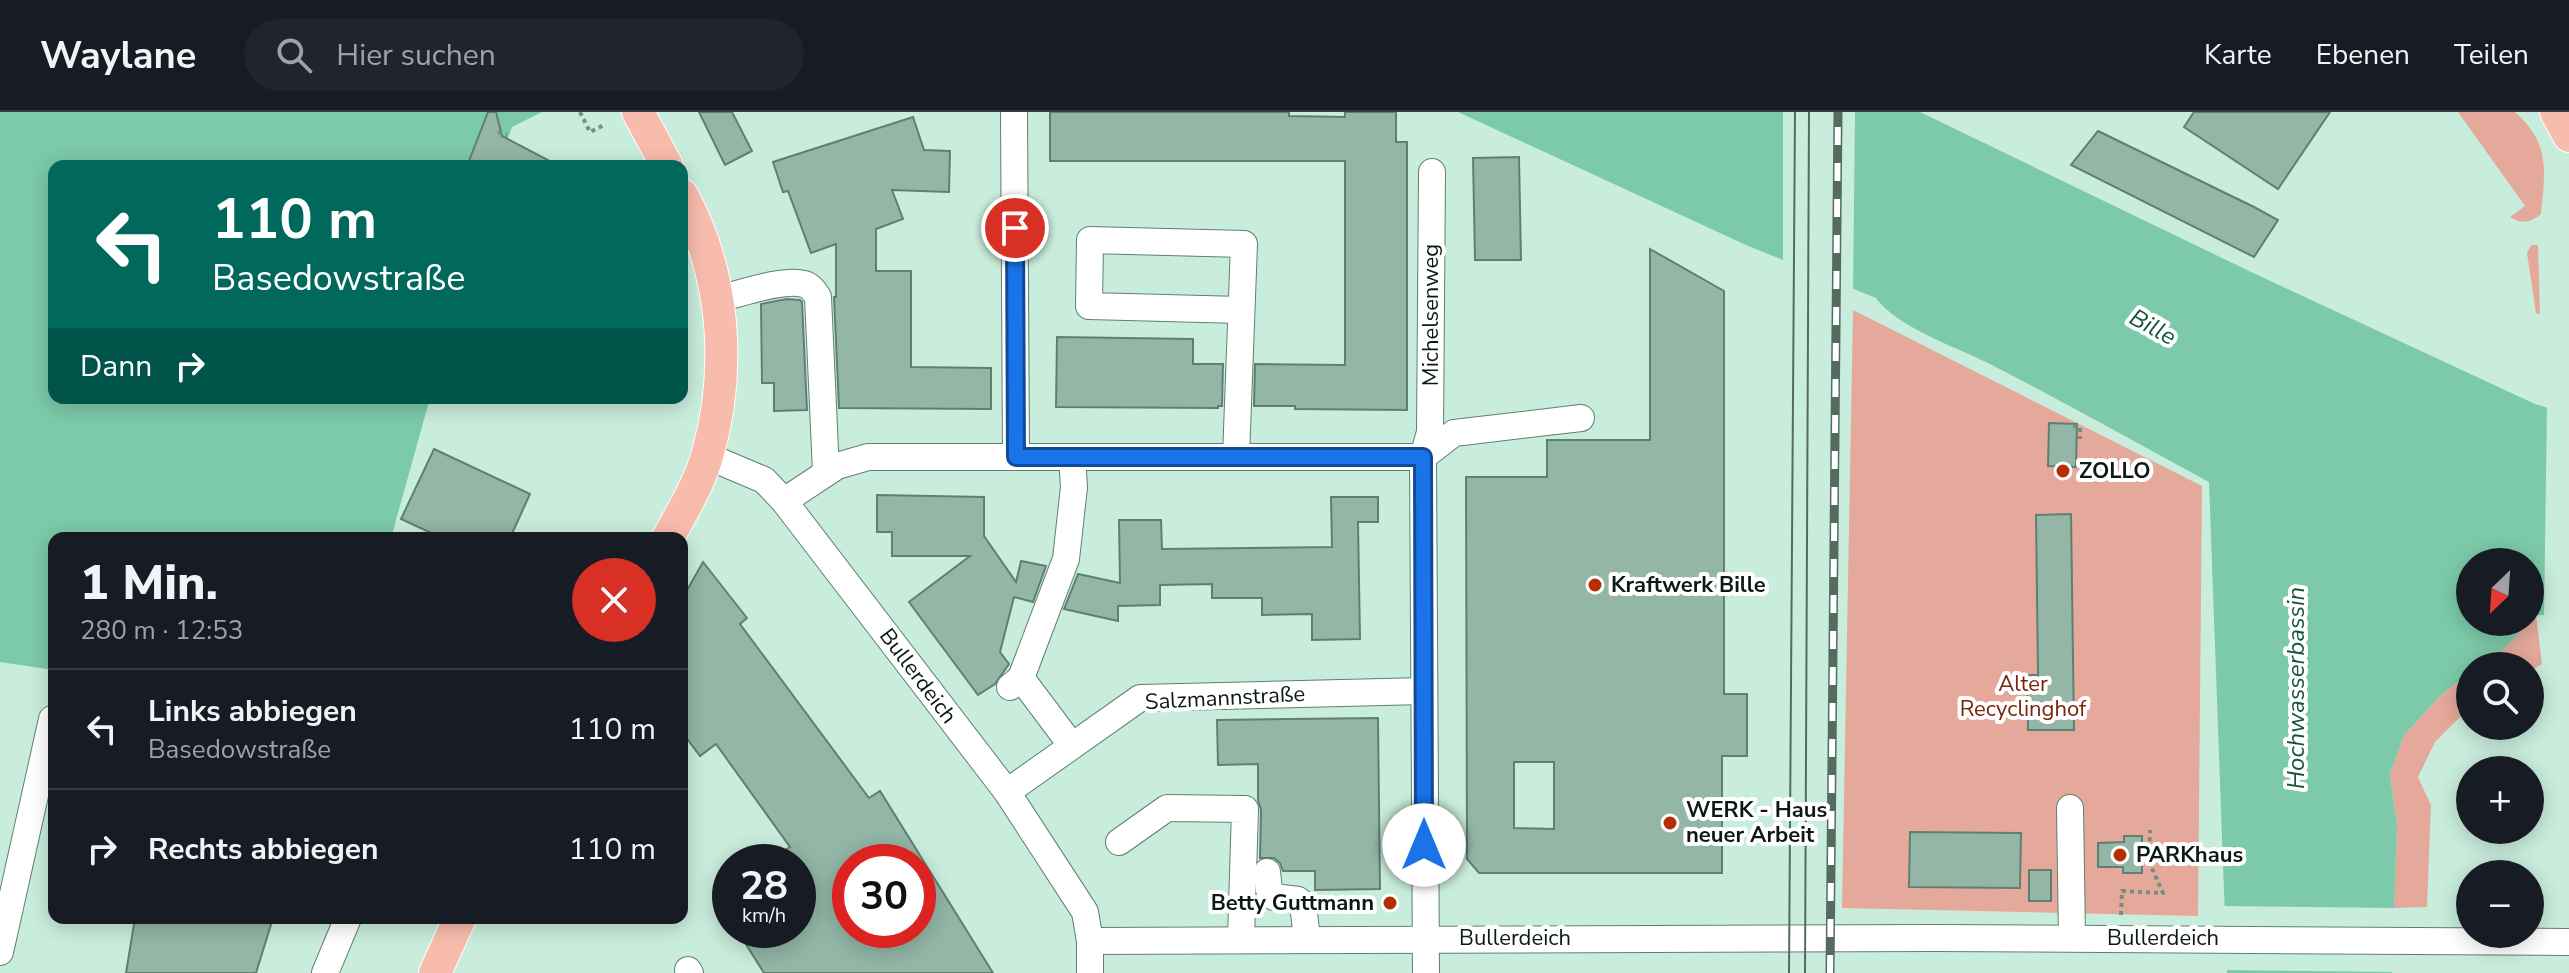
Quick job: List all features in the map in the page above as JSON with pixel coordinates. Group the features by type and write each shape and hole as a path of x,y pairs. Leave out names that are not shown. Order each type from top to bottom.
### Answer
{"main road":[{"path":"638,112 664,160"},
{"path":"2556,112 2569,136"},
{"path":"671,532 702,471 720,401 722,347 718,299 695,219 688,206"},
{"path":"435,973 457,924"}],"street":[{"path":"1014,112 1016,457"},
{"name":"Michelsenweg","path":"1426,973 1423,457 1430,432 1432,172"},
{"path":"1236,457 1244,244 1090,240 1089,306 1241,310"},
{"path":"718,299 788,283 802,283 813,288 818,297 826,472"},
{"path":"784,501 826,472 868,457 1423,457 1454,433 1581,418"},
{"name":"Bullerdeich","path":"707,456 764,480 784,501 1007,792 1085,912 1090,941 2206,938 2569,942"},
{"path":"1072,457 1074,487 1066,559 1016,683 1072,746"},
{"name":"Salzmannstraße","path":"1007,792 1140,698 1424,691"},
{"path":"0,952 48,737"},
{"path":"1119,842 1167,808 1245,809 1241,939"},
{"path":"2070,808 2072,938"},
{"path":"1267,872 1268,886 1274,897 1298,900 1303,904 1307,939"},
{"path":"325,973 345,924"},
{"path":"1090,941 1090,973"}],"path":[{"path":"580,112 590,132 604,125"},
{"path":"498,132 507,135"},
{"path":"2073,426 2080,427 2080,439"},
{"path":"2121,938 2122,891 2163,893 2149,862 2150,830"}],"green space":[{"path":"2458,112 2515,112 2527,124 2535,135 2543,159 2541,214 2526,222 2510,217 2525,206"},
{"path":"2531,245 2538,245 2540,314 2536,313 2527,253"},
{"name":"Alter Recyclinghof","path":"1853,310 2202,486 2198,916 1842,908"},
{"path":"2515,636 2539,636 2541,652 2499,652"},
{"path":"2456,683 2456,721 2435,742 2418,777 2431,805 2427,907 2394,908 2397,825 2390,774 2404,735"}],"water":[{"path":"0,112 542,112 512,127 500,160 48,160 48,404 428,404 393,532 48,532 48,669 0,662"},
{"path":"1458,112 1920,112 2249,271 2535,404 2569,414 2569,616 2544,615 2544,548 2456,548 2456,636 2516,636 2500,652 2456,652 2456,683 2404,735 2390,774 2397,825 2392,973 2227,973 2209,482 1992,365 1913,328 1885,309 1876,298 1746,245"}],"pier":[{"path":"1783,112 1855,112 1853,293 1783,265"},
{"path":"2547,404 2569,410 2569,620 2544,620"},
{"path":"2221,906 2398,908 2396,972 2223,970"}],"building":[{"path":"488,112 496,112 502,136 548,160 469,160"},
{"path":"699,112 732,112 752,151 725,165"},
{"path":"1050,112 1289,112 1289,116 1345,117 1345,112 1396,112 1396,142 1407,142 1407,410 1254,406 1255,364 1345,365 1345,161 1050,161"},
{"path":"2194,112 2330,112 2278,189 2184,127"},
{"path":"913,117 924,150 950,151 949,192 892,190 903,219 876,229 876,271 911,271 911,367 991,368 991,409 839,408 834,297 836,244 811,253 788,191 783,192 773,162"},
{"path":"2098,131 2278,220 2254,257 2071,165"},
{"path":"1519,157 1521,260 1475,260 1473,158"},
{"name":"Kraftwerk Bille","path":"1650,249 1724,291 1724,694 1747,694 1747,756 1722,756 1722,873 1479,873 1467,859 1466,477 1547,477 1547,440 1650,440","holes":["1514,762 1554,762 1554,829 1514,828"]},
{"path":"787,299 802,302 807,410 774,411 774,383 762,383 761,304"},
{"path":"1057,337 1193,339 1193,364 1223,364 1222,406 1056,407"},
{"name":"ZOLLO","path":"2049,423 2077,424 2076,467 2048,466"},
{"path":"434,449 530,494 513,532 429,532 401,519"},
{"path":"877,495 984,497 984,536 1016,582 1021,561 1046,566 1033,602 1014,597 1000,652 1009,664 995,684 978,695 909,602 970,556 892,556 892,532 877,532"},
{"path":"1331,497 1378,497 1378,522 1358,522 1360,639 1312,640 1312,614 1262,615 1262,598 1212,598 1212,584 1160,585 1160,605 1118,606 1118,621 1064,609 1078,574 1120,583 1119,520 1161,520 1162,549 1332,547"},
{"path":"2071,514 2074,730 2028,730 2027,675 2038,675 2036,515"},
{"path":"703,562 747,618 740,624 869,798 880,791 913,844 832,844 832,948 936,948 936,881 993,973 764,973 748,948 816,948 816,844 788,844 716,744 700,756 688,740 688,588"},
{"path":"1378,718 1380,889 1315,890 1315,871 1283,871 1274,858 1260,858 1258,764 1218,765 1217,720"},
{"path":"1910,832 2021,833 2020,888 1909,887"},
{"name":"PARKhaus","path":"2124,836 2142,836 2142,873 2123,873 2123,867 2098,867 2098,843 2124,842"},
{"path":"2029,870 2051,870 2051,901 2029,901"},
{"path":"134,924 271,924 256,973 126,973"}],"tram line":[{"path":"1789,973 1795,112"},
{"path":"1805,973 1809,112"}],"railway":[{"path":"1830,973 1838,112"}],"place":[{"name":"ZOLLO","path":"2063,471"},
{"name":"Kraftwerk Bille","path":"1595,585"},
{"name":"WERK - Haus neuer Arbeit","path":"1670,823"},
{"name":"PARKhaus","path":"2120,855"},
{"name":"Betty Guttmann","path":"1390,903"}],"route":[{"path":"1015,228 1016,457 1423,457 1424,845"}],"water label":[{"name":"Bille","path":"2153,327"},
{"name":"Hochwasserbassin","path":"2296,688"}]}
